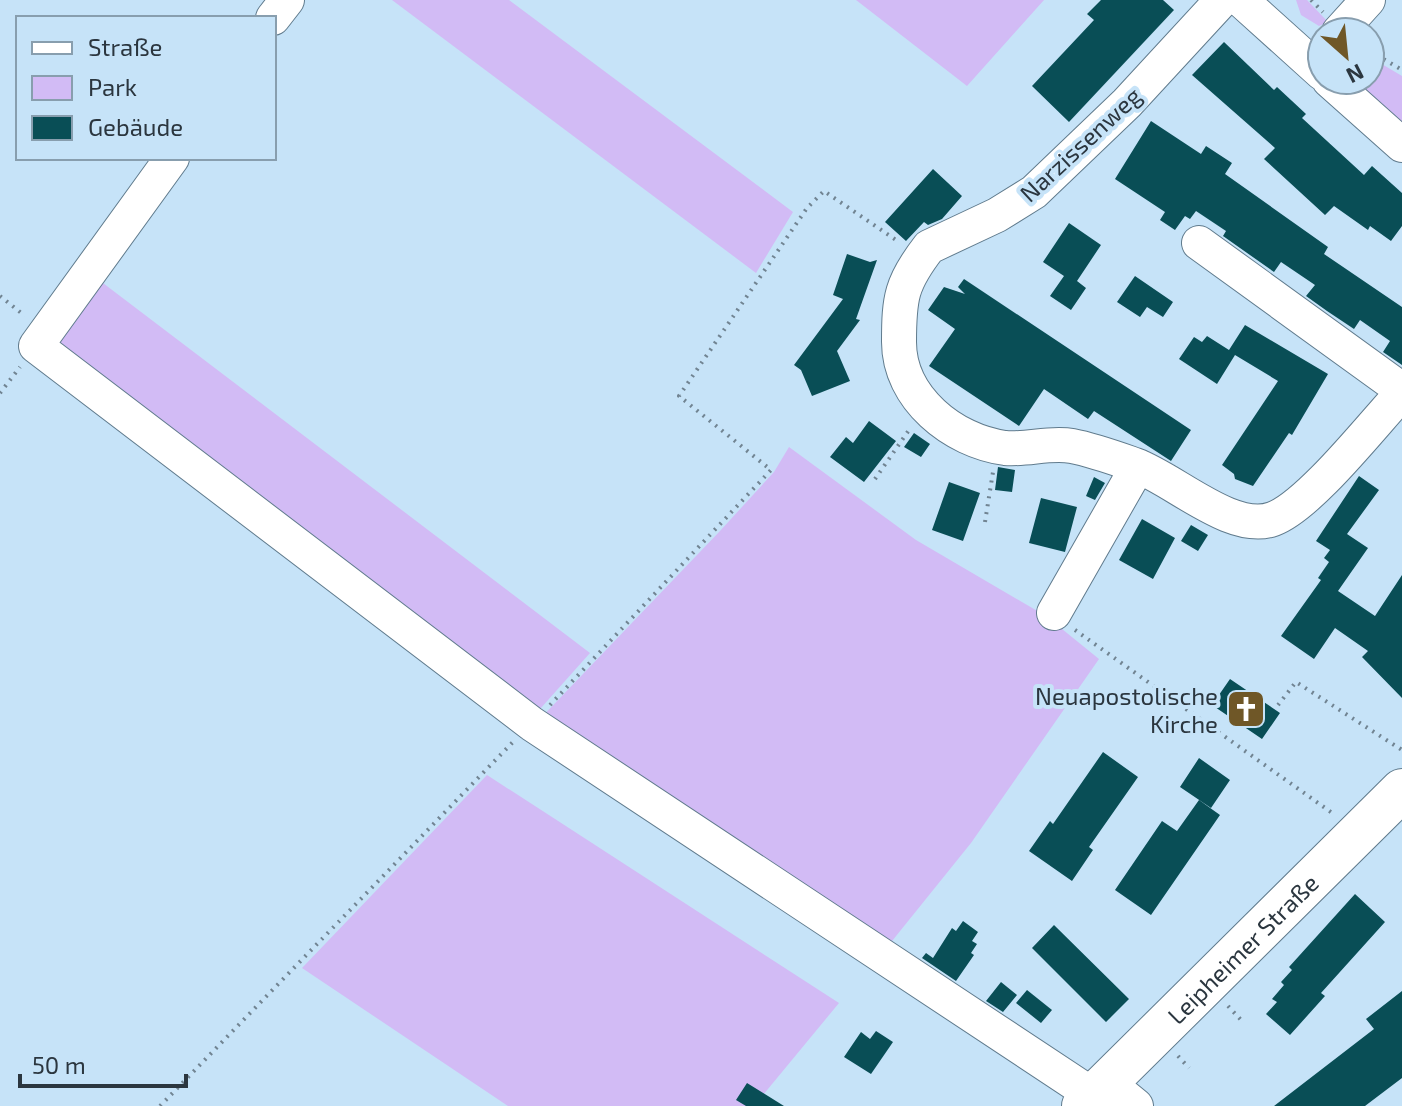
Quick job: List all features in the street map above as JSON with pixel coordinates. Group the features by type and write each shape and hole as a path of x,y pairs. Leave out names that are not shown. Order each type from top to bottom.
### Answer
{"main road":[{"name":"Leipheimer Straße","path":"1105,1098 1402,790"}],"street":[{"path":"275,16 287,0"},
{"name":"Narzissenweg","path":"1199,243 1402,392 1296,507 1271,520 1236,519 1138,466 1070,445 1005,448 959,435 917,399 899,356 899,296 921,257 929,247 995,216 1034,192 1127,103 1222,0"},
{"path":"1241,0 1306,54"},
{"path":"1354,16 1368,0"},
{"path":"1351,96 1402,145"},
{"path":"171,160 36,346 532,724 1105,1098"},
{"path":"1054,613 1138,466"}],"path":[{"path":"160,1106 532,724 771,470 679,396 807,208 824,191 921,257"},
{"path":"875,479 911,427"},
{"path":"985,522 994,463"},
{"path":"1054,613 1164,696 1359,832"},
{"path":"1278,705 1296,682 1402,750"},
{"path":"1228,1006 1241,1020"},
{"path":"1178,1056 1189,1068"}],"green space":[{"path":"392,0 509,0 793,212 756,273"},
{"path":"856,0 1044,0 967,86"},
{"path":"1296,0 1307,0 1322,16 1306,18 1301,15"},
{"path":"1386,66 1402,76 1402,125 1368,96 1386,96"},
{"path":"95,277 590,653 532,718 64,362 54,331"},
{"path":"789,447 916,540 1046,616 1099,659 971,843 884,951 537,722 720,531 774,472"},
{"path":"487,775 839,1003 754,1106 508,1106 302,968"}],"building":[{"path":"1101,0 1163,0 1174,10 1069,122 1032,86 1094,20 1087,14"},
{"path":"1224,42 1274,90 1277,87 1306,114 1302,118 1364,175 1372,166 1402,193 1402,226 1391,241 1370,226 1368,230 1334,206 1325,215 1264,159 1275,148 1192,75"},
{"path":"1151,121 1201,154 1206,146 1232,163 1225,174 1328,247 1324,254 1402,307 1402,365 1383,352 1390,341 1360,320 1354,329 1306,296 1315,285 1281,262 1274,272 1223,236 1226,231 1196,211 1190,219 1185,216 1175,230 1160,220 1165,212 1115,179"},
{"path":"933,169 962,196 942,219 928,225 924,222 906,241 885,222"},
{"path":"1069,223 1101,245 1077,281 1086,288 1071,310 1050,296 1064,276 1043,262"},
{"path":"847,254 870,262 877,260 856,319 860,320 837,351 850,381 812,396 801,370 794,365 843,299 833,295"},
{"path":"1135,276 1173,302 1163,317 1147,307 1140,317 1117,302"},
{"path":"964,279 1191,430 1171,461 1094,411 1088,419 1044,389 1019,426 929,366 955,329 928,310 944,287 965,294 958,287"},
{"path":"1245,325 1328,374 1292,435 1289,433 1253,486 1235,479 1234,474 1222,465 1278,381 1235,355 1217,384 1179,359 1194,337 1202,342 1207,336 1229,350"},
{"path":"869,421 896,441 864,482 830,457 846,437 853,443"},
{"path":"914,433 930,444 921,457 904,447"},
{"path":"998,467 1015,470 1012,492 995,490"},
{"path":"1359,476 1379,490 1347,534 1368,548 1338,591 1375,616 1402,575 1402,698 1362,657 1368,651 1335,628 1314,659 1281,636 1321,580 1318,578 1329,562 1324,558 1330,550 1316,541"},
{"path":"1094,477 1105,483 1095,500 1086,496"},
{"path":"949,482 980,493 963,541 932,530"},
{"path":"1041,498 1077,507 1065,552 1029,543"},
{"path":"1142,519 1175,538 1153,579 1119,560"},
{"path":"1191,525 1208,535 1198,551 1181,541"},
{"name":"Neuapostolische Kirche","path":"1230,679 1280,713 1262,739 1212,705"},
{"path":"1103,752 1138,777 1089,847 1093,850 1072,881 1029,851 1050,821 1053,824"},
{"path":"1199,758 1230,780 1211,808 1180,787"},
{"path":"1199,800 1220,815 1151,915 1115,890 1162,821 1177,831"},
{"path":"1355,894 1385,922 1321,993 1325,996 1290,1035 1266,1014 1277,1002 1272,999 1292,970 1289,967"},
{"path":"963,921 978,932 972,941 977,944 971,953 974,955 956,981 922,958 926,953 933,958 952,928 956,931"},
{"path":"1054,925 1129,999 1106,1022 1032,948"},
{"path":"1001,982 1017,995 1003,1012 986,1001"},
{"path":"1027,990 1052,1010 1041,1023 1016,1003"},
{"path":"1402,991 1402,1078 1365,1106 1274,1106 1374,1029 1366,1019"},
{"path":"876,1031 893,1042 871,1074 844,1057 861,1032 870,1039"},
{"path":"747,1083 784,1106 746,1106 736,1100"}],"place":[{"name":"Neuapostolische Kirche","path":"1246,709"}]}
